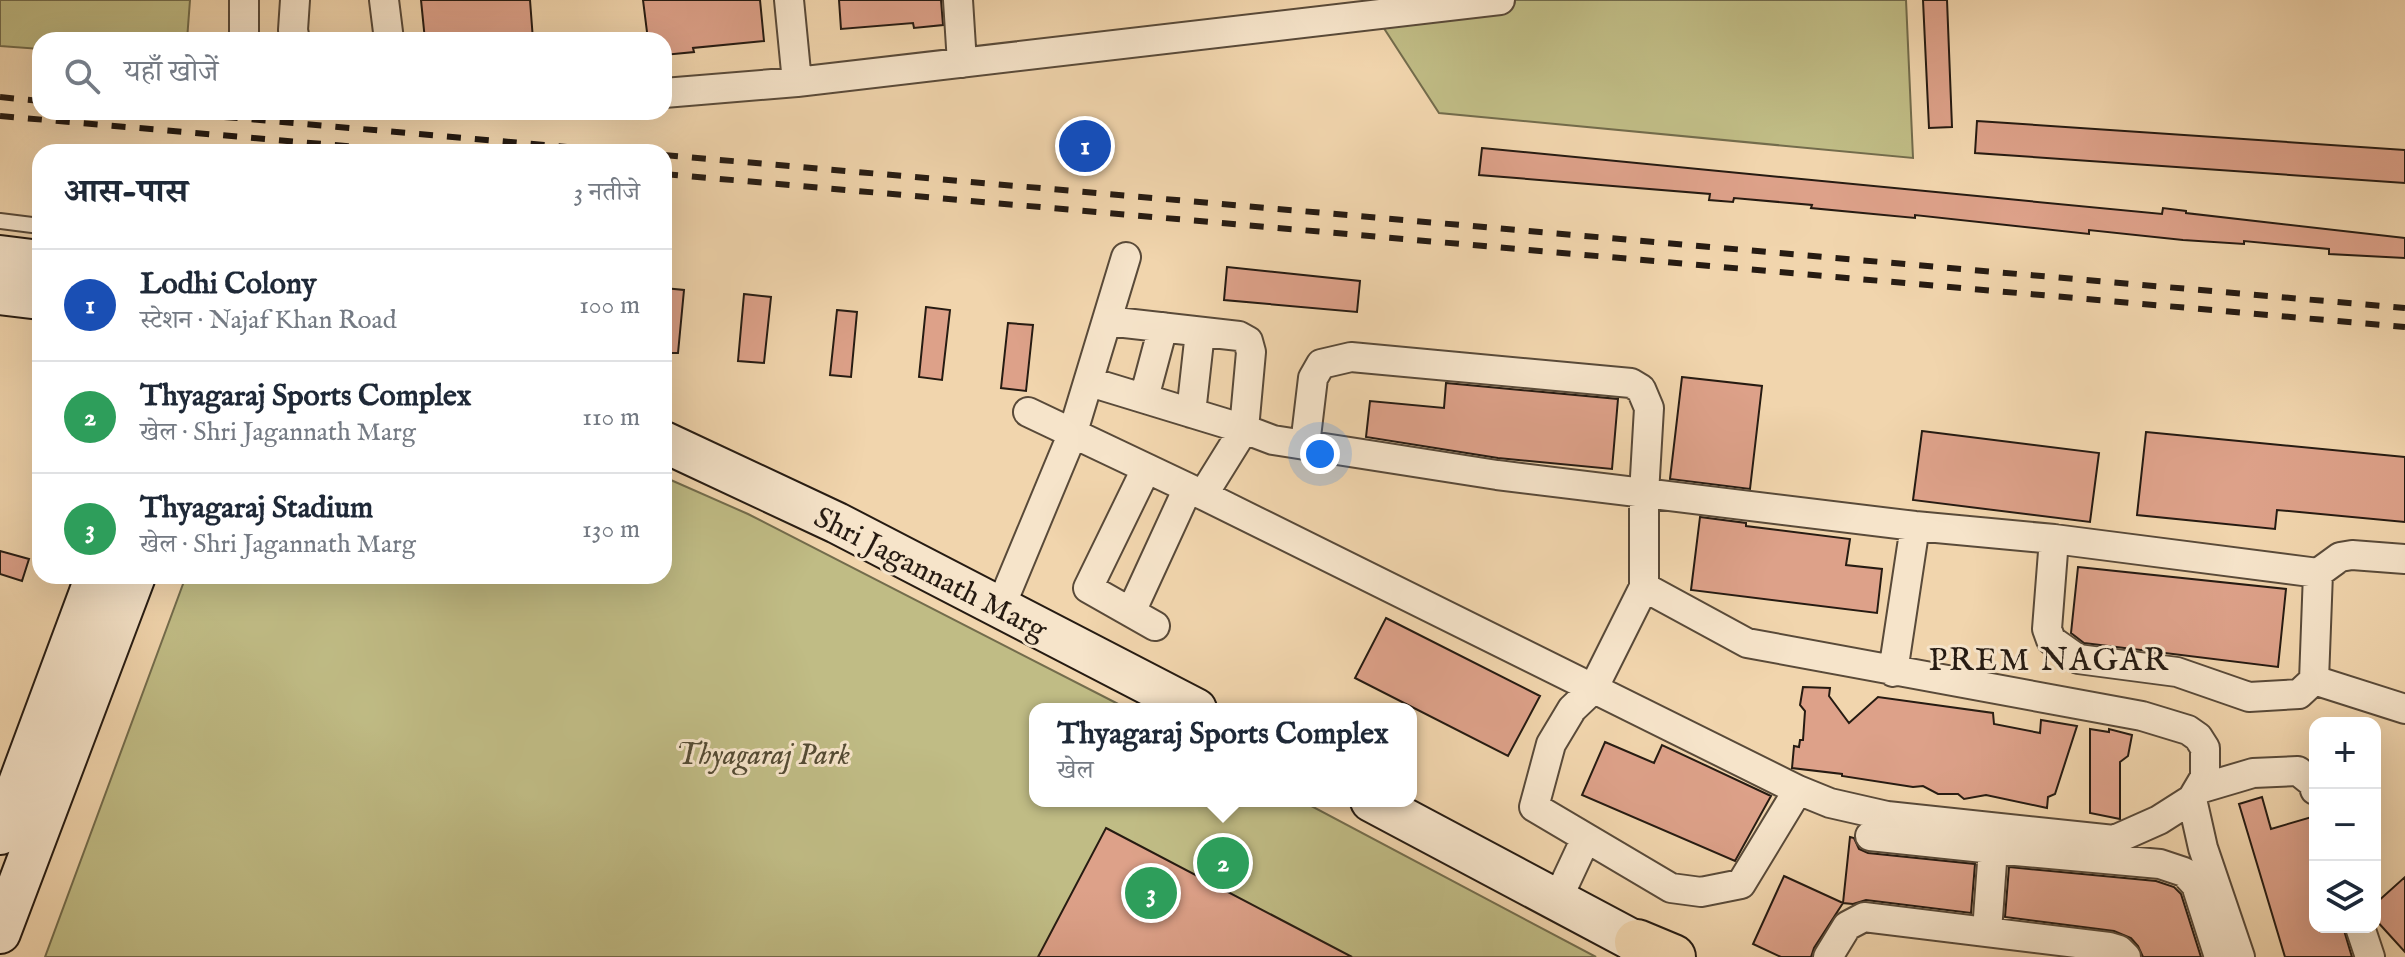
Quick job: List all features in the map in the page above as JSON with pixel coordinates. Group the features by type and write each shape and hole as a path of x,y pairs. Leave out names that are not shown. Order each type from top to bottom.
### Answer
{"street":[{"path":"244,0 244,32"},
{"path":"295,0 295,32"},
{"path":"384,0 388,32"},
{"path":"789,0 797,82"},
{"path":"958,0 962,63"},
{"path":"672,92 797,82 1462,2 1500,0"},
{"path":"0,256 32,260"},
{"path":"1000,608 1072,435 1126,257"},
{"path":"0,294 32,298"},
{"path":"1107,321 1239,336 1248,341 1251,352 1244,429 1196,492 1143,619 1078,583 1146,469"},
{"path":"1144,398 1163,327"},
{"path":"1191,413 1200,332"},
{"path":"1305,445 1313,378 1321,364 1351,357 1631,383 1641,389 1649,408 1644,494 1644,587 1593,689 1572,709 1551,744 1534,807 1671,888 1701,892 1741,884 1798,790"},
{"path":"1090,382 1273,440 1497,475 1915,526 2054,539 2318,573 2340,557 2352,555 2405,559"},
{"path":"1028,412 1830,803 1887,816 2114,840 2159,820 2196,794 2253,773 2298,771 2313,783 2315,789"},
{"name":"Shri Jagannath Marg","path":"672,446 837,523 1184,703"},
{"path":"1893,672 1915,526"},
{"path":"2054,539 2047,629 2051,640 2078,659 2177,672 2249,697 2299,694 2314,680 2318,573"},
{"path":"0,834 93,584"},
{"path":"3,914 132,584"},
{"path":"1644,587 1747,643 2142,716 2188,730 2198,737 2205,748 2205,777 2196,794 2203,848 2240,957"},
{"path":"2314,680 2405,709"},
{"path":"1382,807 1658,952"},
{"path":"1870,836 2160,864 2184,872 2196,885 2219,957"},
{"path":"1557,900 1586,838"},
{"path":"1987,931 1993,849"},
{"path":"1828,957 1847,926 1864,917 2109,947 2119,950 2126,957"},
{"path":"2362,933 2370,957"}],"lane":[{"path":"0,221 32,225"}],"green space":[{"path":"0,0 190,0 188,32 32,32 32,48 0,46"},
{"path":"1507,0 1906,0 1913,158 1439,113 1376,16"},
{"name":"Thyagaraj Park","path":"672,481 748,514 1116,703 1029,703 1029,807 1313,807 1596,957 45,957 183,584 672,584"}],"building":[{"path":"421,0 530,0 532,32 424,32"},
{"path":"643,0 760,0 764,41 693,48 694,52 672,54 672,32 647,32"},
{"path":"839,0 941,0 943,25 914,28 913,23 841,29"},
{"path":"1923,0 1947,0 1952,127 1929,128"},
{"path":"1977,121 2405,150 2405,183 1975,153"},
{"path":"1482,148 2162,214 2163,208 2405,238 2405,258 2329,254 2329,249 2244,241 2244,244 2183,240 2089,230 2089,234 1734,198 1733,202 1709,200 1710,194 1479,175"},
{"path":"1227,267 1360,281 1357,312 1224,300"},
{"path":"672,289 684,290 678,353 672,353"},
{"path":"744,294 771,297 764,363 738,361"},
{"path":"926,307 950,310 942,380 919,377"},
{"path":"837,310 857,312 851,377 830,375"},
{"path":"1008,323 1033,325 1026,391 1001,388"},
{"path":"1682,377 1762,386 1750,489 1670,479"},
{"path":"1446,383 1618,399 1612,469 1498,458 1366,437 1370,401 1444,408"},
{"path":"1922,431 2099,453 2090,522 1913,500"},
{"path":"2146,432 2405,457 2405,522 2277,510 2275,529 2137,515"},
{"path":"1700,517 1850,539 1846,565 1882,569 1877,613 1691,590"},
{"path":"0,551 29,559 22,581 0,574"},
{"path":"2078,567 2286,589 2278,667 2084,643 2071,633"},
{"path":"1386,618 1540,696 1508,756 1417,710 1417,703 1404,703 1355,678"},
{"path":"1803,687 1830,688 1829,696 1849,723 1878,697 1993,713 1994,724 2040,733 2041,720 2077,726 2055,794 2048,797 2047,808 1986,795 1964,799 1958,794 1938,794 1923,786 1792,768 1794,746 1799,747 1800,740 1803,740 1805,711 1800,705"},
{"path":"2090,729 2109,732 2109,729 2132,735 2128,756 2120,762 2120,819 2090,813"},
{"path":"1605,742 1654,763 1662,745 1771,796 1735,861 1582,795"},
{"path":"2262,797 2271,829 2309,818 2309,933 2345,933 2352,957 2285,957 2239,804"},
{"path":"1106,828 1352,957 1038,957"},
{"path":"1850,837 1854,838 1859,849 1868,853 1975,864 1971,913 1866,900 1843,903"},
{"path":"2009,867 2156,881 2174,887 2181,894 2201,957 2143,957 2131,938 2114,931 2005,917"},
{"path":"1784,876 1843,903 1811,957 1781,957 1753,944"},
{"path":"2405,877 2405,952 2381,926 2381,899"}],"railway":[{"path":"0,97 32,100"},
{"path":"0,116 32,119"},
{"path":"46,120 323,144"},
{"path":"259,120 533,144"},
{"path":"672,156 2405,308"},
{"path":"672,175 2405,327"}],"place":[{"name":"Lodhi Colony","path":"1085,146"},
{"name":"Thyagaraj Sports Complex","path":"1223,863"},
{"name":"Thyagaraj Stadium","path":"1151,893"}],"district":[{"name":"PREM NAGAR","path":"2049,659"}]}
